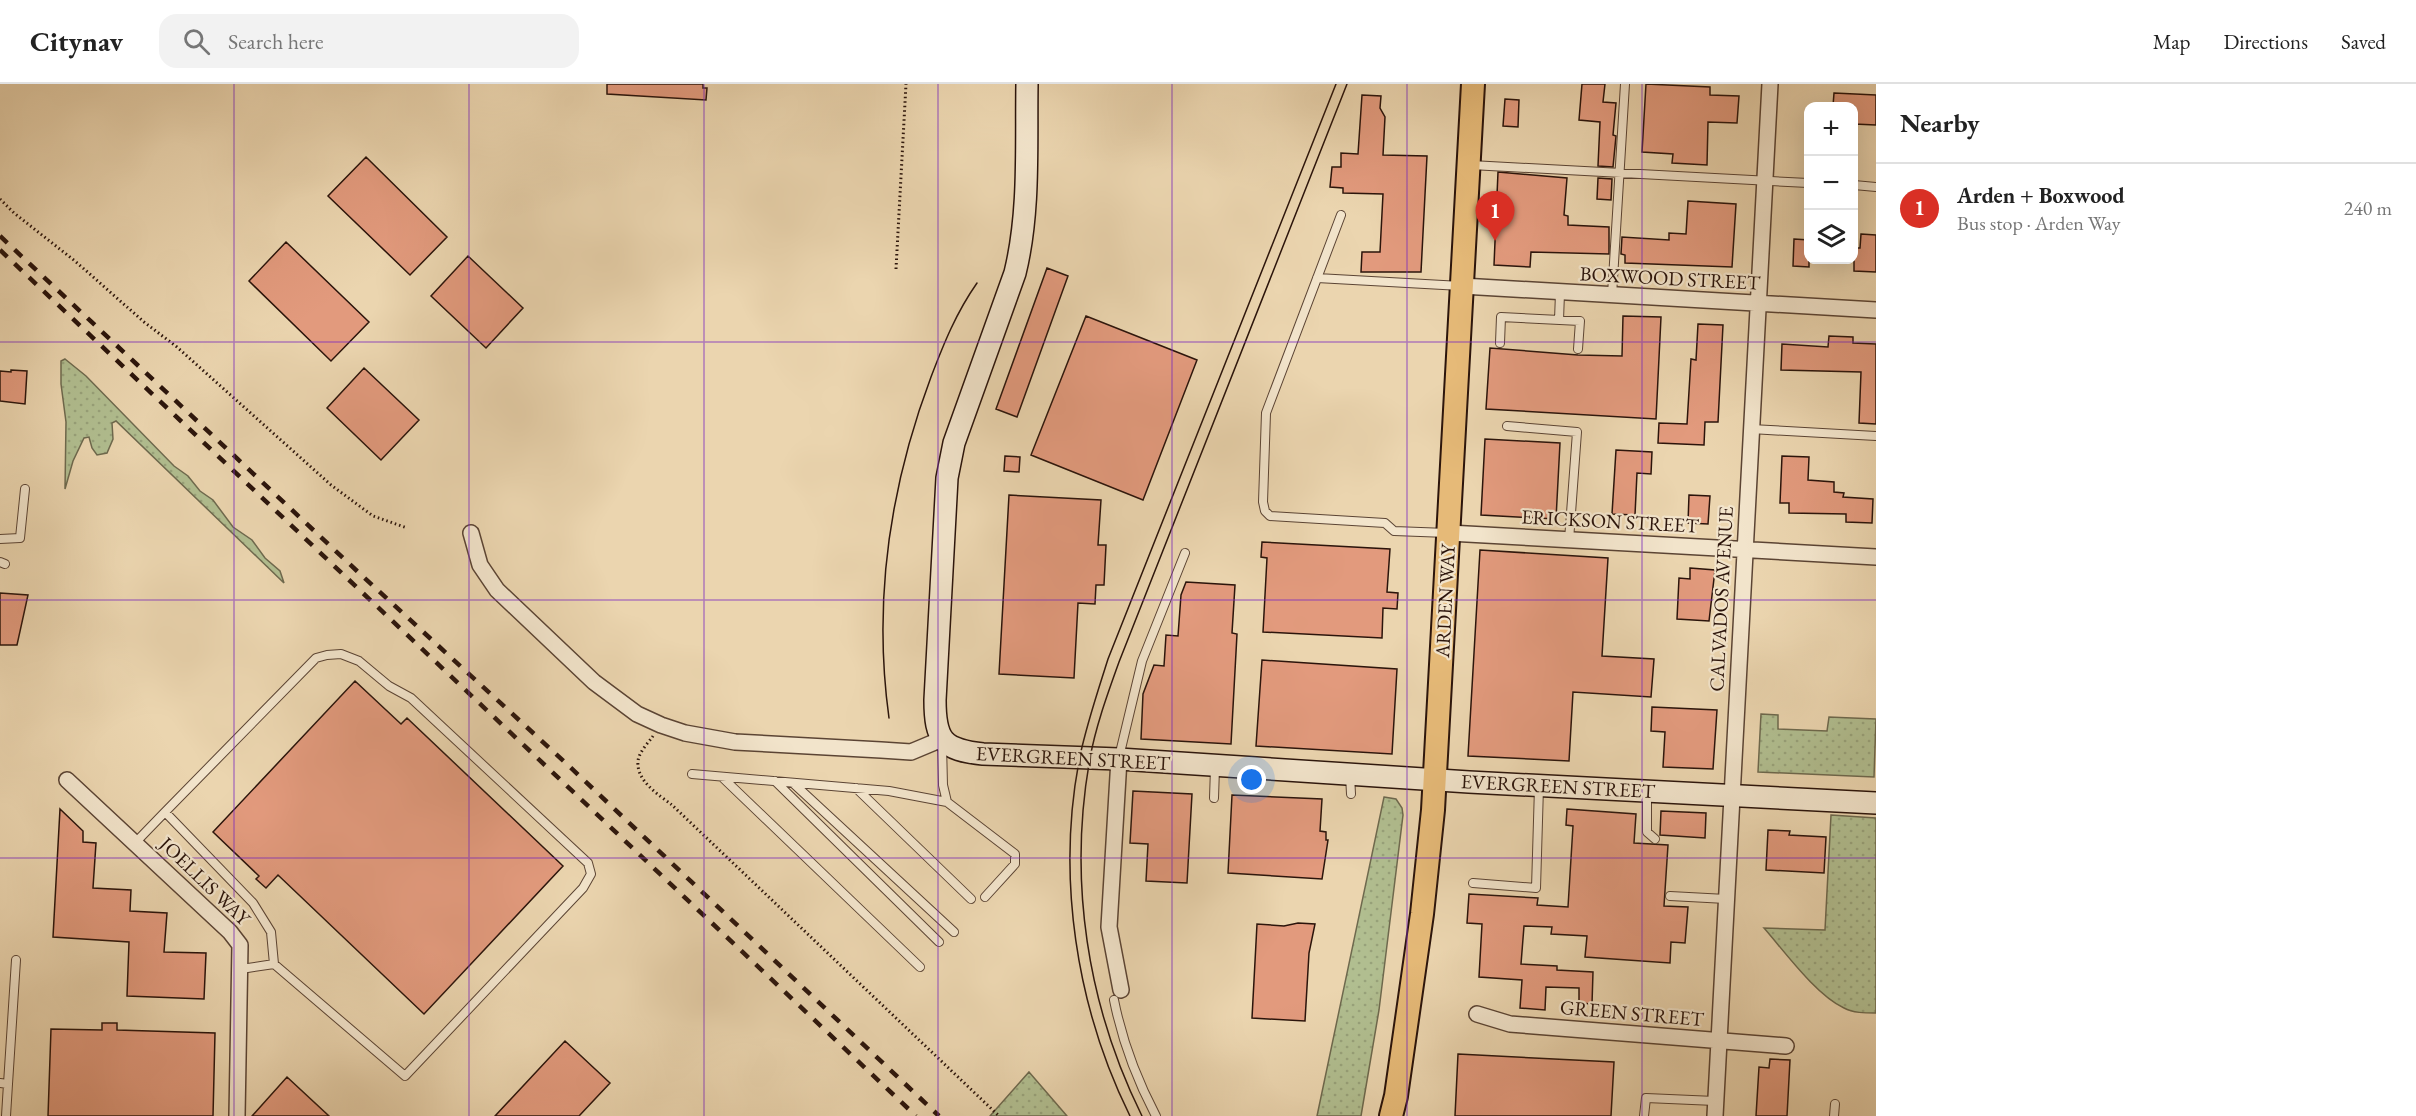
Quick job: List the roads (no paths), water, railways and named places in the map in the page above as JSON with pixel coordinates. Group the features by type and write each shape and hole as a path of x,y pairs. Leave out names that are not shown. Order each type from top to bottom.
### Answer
{"main road":[{"name":"ARDEN WAY","path":"1391,1116 1396,1096 1422,914 1436,778 1473,84"}],"street":[{"path":"471,533 480,565 497,590 594,682 637,714 661,725 693,735 735,742 911,752 942,740 936,724 935,700 947,478 954,443 1019,256 1025,199 1027,84"},
{"name":"CALVADOS AVENUE","path":"1715,1108 1770,84"},
{"name":"BOXWOOD STREET","path":"1462,286 1876,310"},
{"name":"ERICKSON STREET","path":"1449,533 1876,557"},
{"name":"EVERGREEN STREET","path":"942,740 947,745 965,752 1119,759 1215,767 1350,784 1436,778 1876,803"},
{"path":"1117,995 1109,927 1119,759"},
{"name":"JOELLIS WAY","path":"67,780 236,938 240,945 237,1116"},
{"name":"GREEN STREET","path":"1477,1014 1510,1024 1786,1046"}],"lane":[{"path":"1612,296 1625,84"},
{"path":"1468,165 1804,183"},
{"path":"1858,185 1876,187"},
{"path":"1341,215 1266,413 1263,502 1265,511 1270,516 1385,523 1394,531 1449,533"},
{"path":"1317,278 1462,286"},
{"path":"1560,293 1560,320"},
{"path":"1500,343 1501,317 1580,321 1578,349"},
{"path":"1507,426 1578,432 1569,540"},
{"path":"1751,429 1876,435"},
{"path":"0,539 20,538 25,489"},
{"path":"1119,759 1142,661 1185,553"},
{"path":"135,843 165,812 316,658 341,654 359,661 389,686 411,698 588,863 591,874 583,888 405,1076 274,963 271,933 253,903 165,812"},
{"path":"942,740 943,785 947,802"},
{"path":"1214,798 1215,767"},
{"path":"692,774 889,791 947,802 1015,854 1015,864 985,897"},
{"path":"723,778 920,967"},
{"path":"775,781 939,942"},
{"path":"793,783 954,932"},
{"path":"1473,883 1536,888 1539,785"},
{"path":"856,788 971,899"},
{"path":"1647,791 1647,832 1655,840"},
{"path":"1670,896 1726,899"},
{"path":"6,1116 4,1084 16,960"},
{"path":"241,969 274,963"},
{"path":"1117,995 1119,1026 1145,1095 1156,1116"},
{"path":"1644,1116 1646,1098 1715,1108"},
{"path":"1834,1116 1835,1104"}],"tram line":[{"path":"1130,1116 1111,1074 1096,1031 1084,986 1076,940 1071,894 1070,848 1073,801 1080,756 1108,659 1336,84"},
{"path":"1142,1116 1123,1074 1108,1030 1087,941 1082,896 1081,850 1090,758 1099,721 1119,662 1347,84"},
{"path":"889,718 883,631 884,588 895,502 917,418 931,377 957,317 977,283"}],"railway":[{"path":"0,236 357,571 569,766 939,1116"},
{"path":"0,250 916,1116"}],"place":[{"name":"Arden + Boxwood","path":"1495,241"}]}
